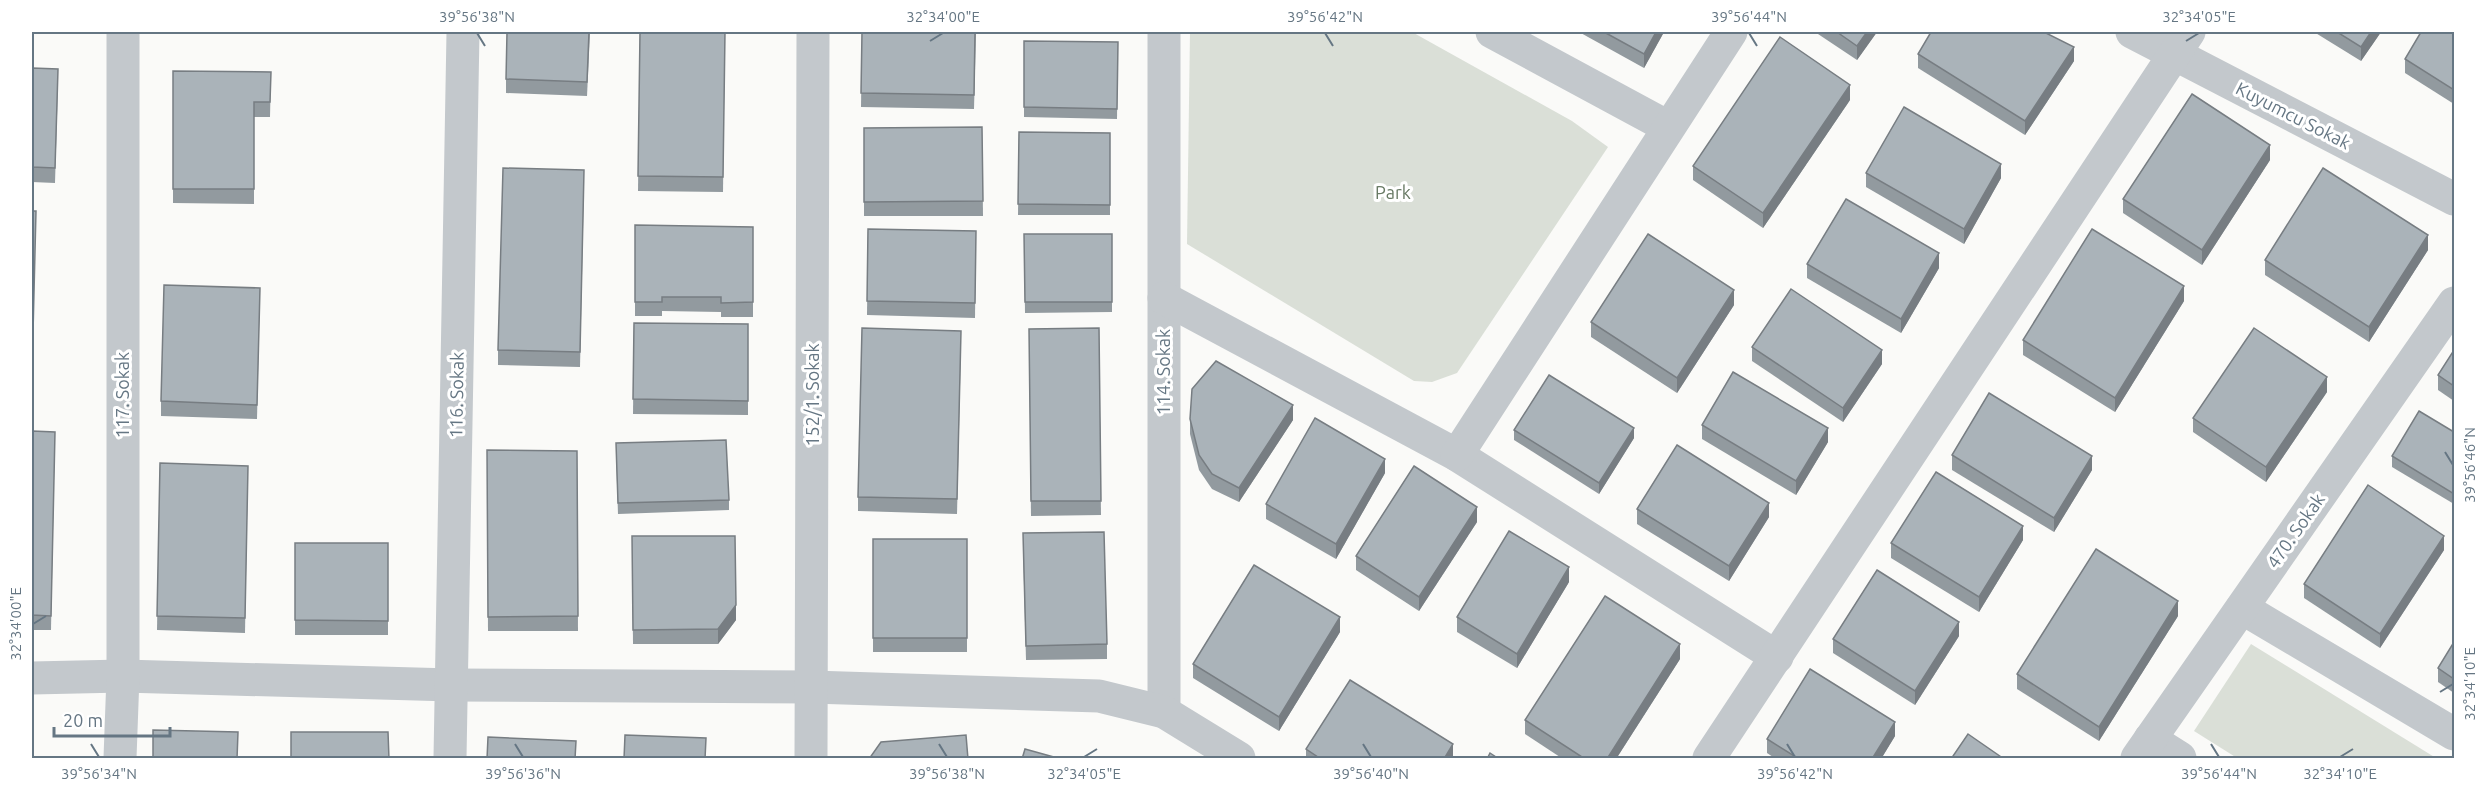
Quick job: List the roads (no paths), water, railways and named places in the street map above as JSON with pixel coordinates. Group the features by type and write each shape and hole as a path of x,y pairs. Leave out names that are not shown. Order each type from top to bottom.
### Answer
{"street":[{"name":"117. Sokak","path":"120,759 123,676 123,32"},
{"name":"116. Sokak","path":"450,759 463,32"},
{"name":"152/1. Sokak","path":"811,759 813,32"},
{"name":"114. Sokak","path":"1164,32 1164,712"},
{"path":"1492,32 1668,127"},
{"path":"1457,455 1731,32"},
{"name":"Kuyumcu Sokak","path":"2132,32 2182,43 2454,199"},
{"path":"1708,759 2182,43"},
{"path":"1164,298 1457,455 1777,657"},
{"name":"470. Sokak","path":"2144,749 2454,303"},
{"path":"2242,608 2454,734"},
{"path":"32,678 123,676 452,685 812,687 1099,696 1164,712 1239,759"},
{"path":"2144,749 2180,759"}],"park label":[{"name":"Park","path":"1393,193"}]}
